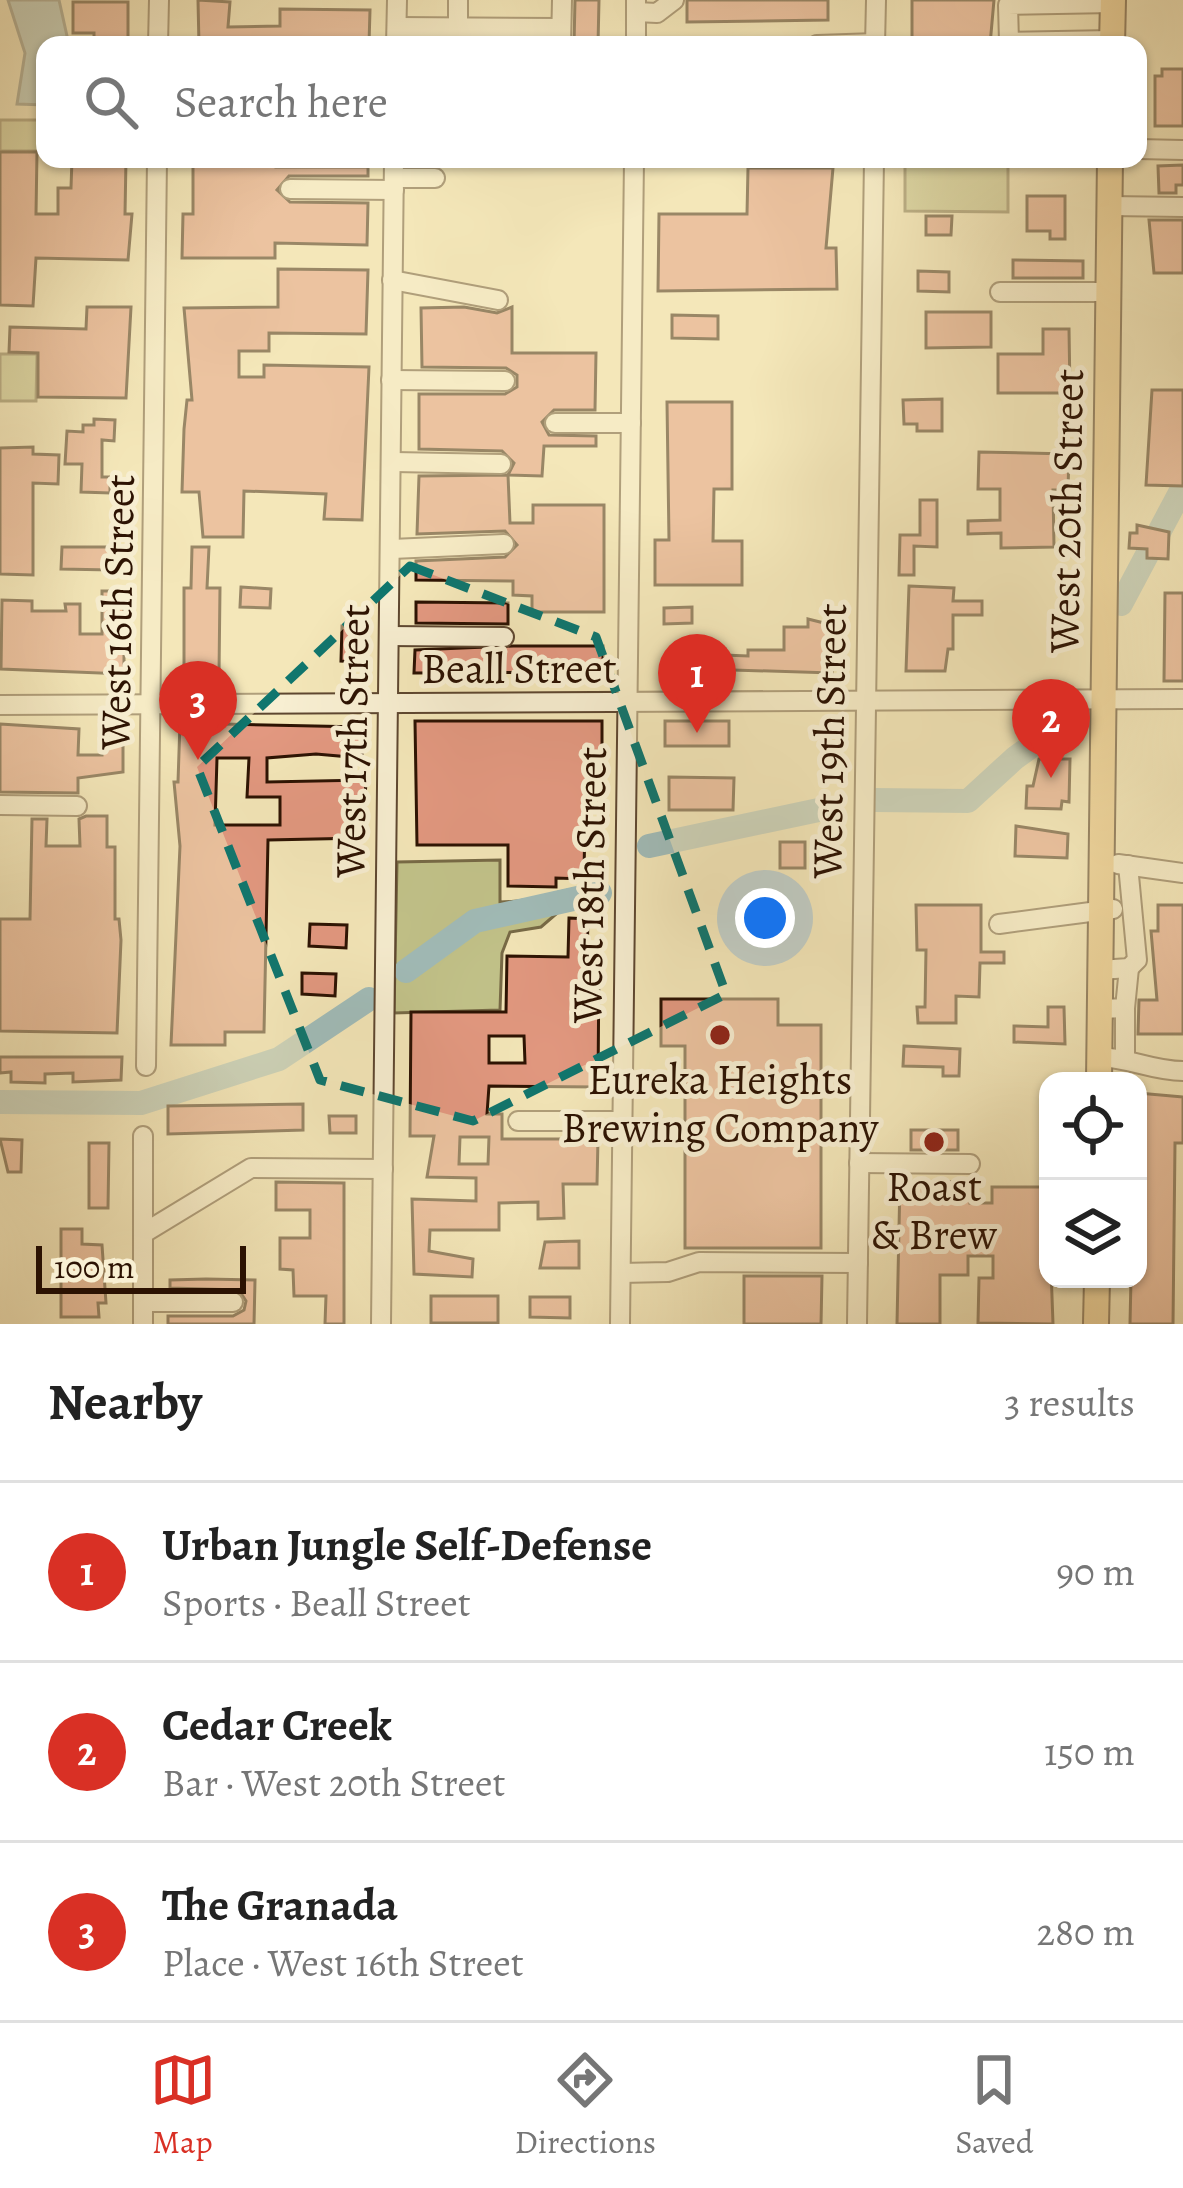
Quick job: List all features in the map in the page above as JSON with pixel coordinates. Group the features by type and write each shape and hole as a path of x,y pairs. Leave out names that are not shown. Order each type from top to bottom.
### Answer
{"main road":[{"path":"1112,36 1113,2"},
{"name":"West 20th Street","path":"1108,1065 1112,1009 1100,970 1110,168"},
{"path":"1096,1288 1096,1324"}],"street":[{"path":"158,36 159,0"},
{"path":"397,0 396,36 458,28 550,36"},
{"path":"458,0 458,28"},
{"path":"561,36 562,0"},
{"path":"636,6 656,13 674,0"},
{"path":"875,36 876,0"},
{"path":"1009,36 1008,4 1113,2"},
{"path":"1147,149 1183,150"},
{"name":"West 16th Street","path":"146,1066 158,168"},
{"name":"West 18th Street","path":"620,1324 634,168"},
{"name":"West 19th Street","path":"857,1324 869,834 865,696 874,168"},
{"path":"290,189 394,176 434,178"},
{"name":"West 17th Street","path":"381,1324 394,176"},
{"path":"1110,206 1183,207"},
{"path":"392,280 498,300"},
{"path":"1000,292 1108,292"},
{"path":"391,380 505,381"},
{"path":"555,423 631,423"},
{"path":"394,462 501,464"},
{"path":"392,549 505,544"},
{"path":"389,636 505,637"},
{"name":"Beall Street","path":"0,705 628,704 865,696 1025,709 1102,699 1183,699"},
{"path":"0,806 77,806"},
{"path":"1101,864 1183,873"},
{"path":"1112,1009 1137,960 1137,934 1128,904 1129,865"},
{"path":"999,924 1101,913 1128,904"},
{"path":"1100,970 1130,968"},
{"path":"1108,1065 1138,1058 1157,1071 1183,1071"},
{"path":"518,1121 622,1121"},
{"path":"143,1136 143,1324"},
{"path":"860,1163 970,1164"},
{"path":"144,1233 250,1168 383,1169"},
{"path":"621,1273 668,1272 699,1262 858,1263"},
{"path":"143,1302 232,1302"}],"highlighted area":[{"path":"410,566 596,637 726,994 473,1121 320,1080 197,767"}],"green space":[{"path":"0,120 36,120 36,151 0,151"},
{"path":"905,168 1008,168 1008,212 905,211"},
{"path":"0,354 37,354 36,401 0,401"},
{"path":"500,860 500,902 604,886 603,904 563,908 541,927 510,932 502,953 500,1010 394,1013 397,862"}],"water":[{"path":"8,0 59,0 67,36 36,36 36,105 17,104 25,53"}],"building":[{"path":"198,0 230,2 228,27 280,26 280,9 370,10 369,36 199,36"},
{"path":"575,0 599,0 598,36 574,36"},
{"path":"687,0 828,0 828,20 687,22"},
{"path":"912,0 994,0 991,36 912,36"},
{"path":"73,2 128,2 128,36 73,33"},
{"path":"1162,69 1183,69 1183,126 1155,126 1155,76 1162,76"},
{"path":"0,152 36,152 36,214 58,214 58,188 71,188 72,168 126,168 125,214 132,214 128,260 36,258 33,306 0,305"},
{"path":"1183,165 1183,185 1176,185 1176,193 1159,193 1158,166"},
{"path":"193,168 368,168 368,176 289,176 277,190 290,202 368,203 367,245 275,243 275,258 182,258 183,214 193,214"},
{"path":"748,168 833,168 826,248 836,248 837,289 658,291 659,214 747,214"},
{"path":"1027,196 1065,196 1065,239 1050,239 1050,231 1027,231"},
{"path":"926,216 952,216 951,235 926,235"},
{"path":"1149,220 1183,220 1183,273 1154,273"},
{"path":"1013,260 1083,261 1083,278 1013,278"},
{"path":"278,269 368,270 366,334 269,333 269,351 239,351 239,377 264,377 264,365 369,367 362,520 324,519 326,494 244,491 243,537 203,537 199,492 182,492 187,400 192,400 184,308 278,307"},
{"path":"918,271 949,272 949,292 918,291"},
{"path":"87,307 131,307 126,398 38,397 38,353 9,352 10,327 86,329"},
{"path":"464,307 497,313 512,307 512,353 596,353 595,410 554,410 542,422 549,435 596,436 596,446 544,446 542,476 508,475 514,463 502,451 419,449 419,394 505,394 517,387 517,375 506,368 422,367 421,308"},
{"path":"926,312 991,312 991,347 926,348"},
{"path":"672,315 718,316 718,339 672,338"},
{"path":"1043,329 1069,329 1070,393 998,393 998,354 1043,354"},
{"path":"1152,390 1183,390 1183,486 1146,485"},
{"path":"942,399 942,431 917,431 917,424 904,424 903,400"},
{"path":"667,402 732,402 732,489 714,489 713,541 742,541 742,585 655,585 655,540 669,540"},
{"path":"94,419 115,420 114,441 102,440 102,477 110,477 110,493 81,492 82,464 65,464 67,431 83,432 83,425 94,425"},
{"path":"33,447 33,454 59,455 58,484 33,483 33,575 0,574 0,448"},
{"path":"979,452 1069,454 1068,490 1053,490 1054,547 1001,548 1001,533 968,534 968,521 1000,520 1000,489 978,489"},
{"path":"508,475 510,523 533,523 533,505 604,505 604,612 532,612 532,596 513,595 513,581 416,580 416,561 505,557 517,545 505,531 417,534 419,476"},
{"path":"920,500 937,500 937,547 914,546 914,575 899,575 900,535 920,535"},
{"path":"1137,525 1169,532 1168,559 1147,558 1147,549 1129,548 1130,533 1137,533"},
{"path":"62,547 111,547 111,570 61,569"},
{"path":"192,547 209,547 207,588 220,588 219,674 184,674 184,588 191,588"},
{"path":"909,586 954,588 953,601 982,601 982,615 953,615 953,649 948,649 945,671 906,671"},
{"path":"241,587 271,589 270,608 240,607"},
{"path":"102,591 124,591 124,674 1,669 2,600 32,601 32,611 66,611 65,604 80,604 80,634 102,634"},
{"path":"1165,593 1183,593 1183,681 1164,681"},
{"path":"416,602 508,603 508,624 416,623"},
{"path":"692,607 692,623 664,624 664,608"},
{"path":"808,619 832,625 832,673 670,668 670,651 725,649 724,655 748,656 748,650 784,650 784,627 808,627"},
{"path":"342,626 362,627 360,662 341,661"},
{"path":"603,646 603,672 414,673 415,650"},
{"path":"415,721 602,721 602,810 585,810 584,879 556,878 556,887 508,886 508,845 417,845"},
{"path":"665,721 729,721 729,746 665,746"},
{"path":"180,723 362,727 362,758 316,754 267,758 267,782 366,780 363,838 268,840 264,1032 225,1032 225,1045 171,1045 180,846 174,782 178,782","holes":["217,758 249,758 247,797 280,797 280,825 215,825"]},
{"path":"0,724 79,729 78,755 102,755 102,731 123,731 123,772 78,778 78,793 0,792"},
{"path":"1039,759 1070,759 1069,802 1062,801 1061,809 1026,808 1027,786 1033,786"},
{"path":"669,777 734,778 733,810 669,810"},
{"path":"107,816 107,847 115,847 115,919 119,919 121,940 117,1033 0,1031 0,919 30,919 32,819 47,819 46,846 80,846 79,819"},
{"path":"1016,826 1068,834 1067,858 1015,856"},
{"path":"780,842 805,842 805,868 780,868"},
{"path":"916,905 981,905 981,952 1004,952 1004,963 980,963 979,997 956,996 956,1023 918,1023 917,1007 925,1007 926,950 917,950"},
{"path":"1158,905 1183,905 1183,1034 1138,1034 1139,1000 1157,1000 1151,931 1158,931"},
{"path":"569,918 588,919 587,957 599,957 598,1087 489,1086 487,1114 502,1114 502,1139 598,1139 597,1184 563,1184 564,1218 538,1219 538,1202 499,1203 499,1230 430,1230 429,1251 473,1259 472,1277 414,1274 412,1199 476,1201 476,1178 427,1177 434,1136 410,1136 411,1012 506,1012 507,956 568,957","holes":["489,1036 524,1036 525,1063 489,1063","460,1137 489,1137 488,1164 459,1164"]},
{"path":"310,924 347,925 346,948 309,946"},
{"path":"302,973 336,974 335,996 302,994"},
{"path":"661,999 778,999 778,1025 821,1025 821,1248 685,1248 685,1046 661,1046"},
{"path":"1048,1007 1064,1007 1065,1044 1014,1042 1014,1026 1048,1027"},
{"path":"904,1046 960,1049 959,1076 943,1076 943,1067 903,1066"},
{"path":"0,1057 122,1057 121,1080 73,1082 73,1073 45,1074 45,1083 11,1082 11,1072 0,1073"},
{"path":"1147,1094 1183,1097 1183,1143 1175,1143 1173,1324 1130,1324 1131,1288 1147,1288"},
{"path":"303,1104 303,1130 168,1134 168,1106"},
{"path":"329,1116 356,1116 356,1133 330,1133"},
{"name":"Roast & Brew","path":"911,1130 958,1130 958,1150 911,1150"},
{"path":"0,1139 22,1140 21,1172 8,1172"},
{"path":"89,1143 109,1143 108,1208 89,1208"},
{"path":"900,1181 970,1182 970,1203 992,1203 992,1187 1039,1187 1039,1288 1052,1288 1053,1324 978,1323 979,1278 993,1278 993,1256 968,1256 968,1275 940,1275 940,1324 897,1324"},
{"path":"276,1182 344,1183 344,1324 325,1324 326,1296 294,1296 293,1270 280,1269 280,1238 310,1238 310,1210 276,1210"},
{"path":"61,1229 82,1229 82,1244 102,1245 106,1303 98,1303 99,1317 61,1317"},
{"path":"579,1241 579,1268 540,1268 545,1242"},
{"path":"744,1276 822,1276 821,1324 744,1324"},
{"path":"170,1280 255,1280 254,1324 168,1324 168,1316 233,1316 244,1310 246,1301 239,1290 170,1288"},
{"path":"431,1296 498,1296 498,1323 431,1323"},
{"path":"530,1297 570,1297 570,1318 530,1317"}],"waterway":[{"path":"1121,604 1183,487"},
{"path":"875,800 968,801 1015,758 1078,713"},
{"path":"649,846 828,808"},
{"path":"406,971 475,921 600,893"},
{"path":"0,1102 141,1103 279,1059 369,999"}],"place":[{"name":"Urban Jungle Self-Defense","path":"697,733"},
{"name":"The Granada","path":"198,760"},
{"name":"Cedar Creek","path":"1051,778"},
{"name":"Eureka Heights Brewing Company","path":"720,1035"},
{"name":"Roast & Brew","path":"934,1142"}]}
